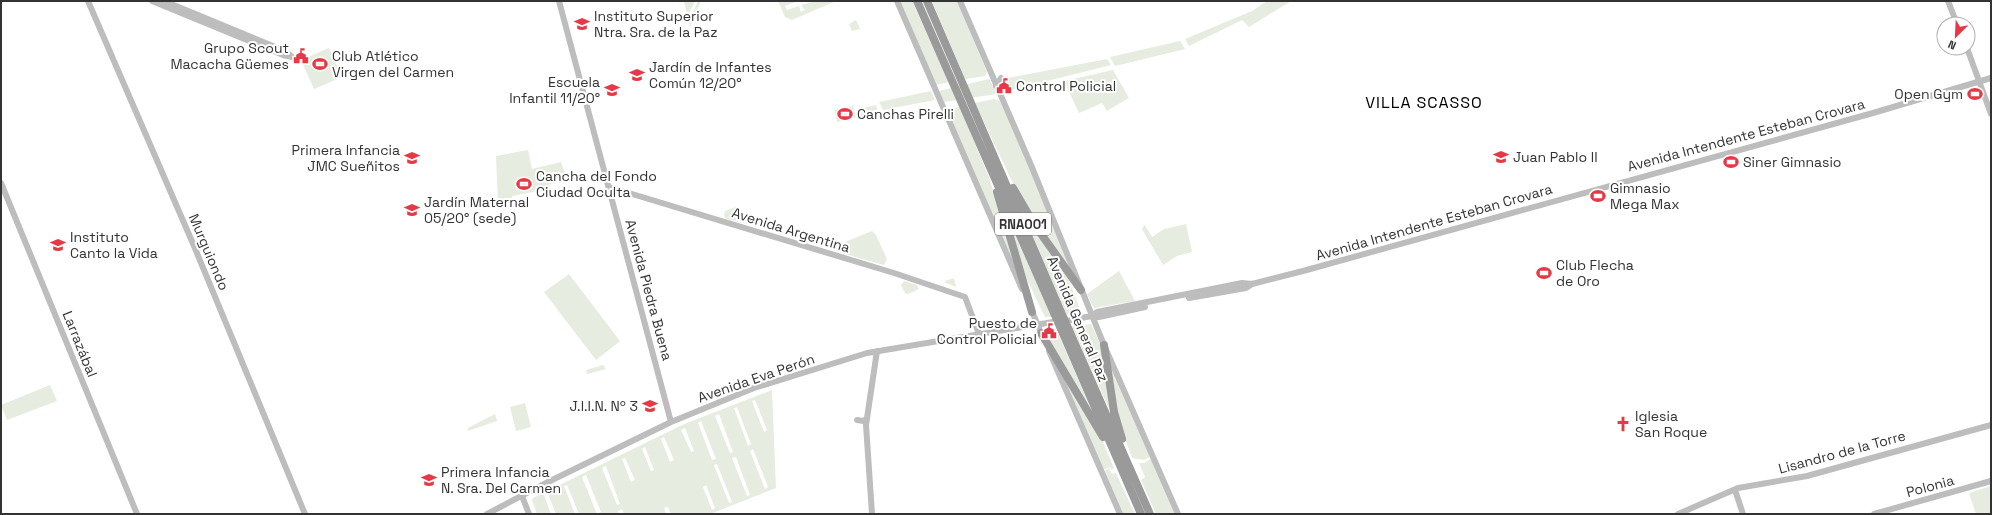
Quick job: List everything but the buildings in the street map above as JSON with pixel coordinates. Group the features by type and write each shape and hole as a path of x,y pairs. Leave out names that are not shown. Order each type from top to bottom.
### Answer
{"highway":[{"name":"Avenida General Paz","path":"917,1 956,79 969,108 987,159 1058,312"},
{"name":"Avenida General Paz","path":"927,1 956,79"},
{"name":"Avenida General Paz","path":"969,108 985,136 1065,329 1126,470 1141,514"},
{"path":"985,136 1027,213 1081,290"},
{"path":"987,159 1032,312"},
{"path":"1039,329 1126,470"},
{"path":"1104,345 1114,412 1126,470"},
{"name":"Avenida General Paz","path":"1126,470 1150,514"}],"street":[{"name":"Murguiondo","path":"88,1 197,253 305,514"},
{"path":"152,1 283,55 292,57 286,51 164,1"},
{"name":"Avenida Piedra Buena","path":"559,1 671,422"},
{"path":"897,1 1120,514"},
{"name":"Avenida General Paz","path":"960,1 1031,165 1104,345 1178,514"},
{"path":"1948,1 1954,16"},
{"path":"1970,56 1991,114"},
{"path":"996,86 1001,78"},
{"name":"Avenida Intendente Esteban Crovara","path":"1092,316 1099,316 1246,288 1252,284 1408,243 1873,113 1991,78"},
{"name":"Larrazábal","path":"1,183 137,514"},
{"name":"Avenida Argentina","path":"609,187 887,271 965,297 980,334"},
{"path":"1070,320 1092,316"},
{"name":"Avenida Eva Perón","path":"487,514 671,422 754,388 877,351 980,334 1039,329 1053,322"},
{"path":"872,514 867,418 877,351"},
{"path":"857,420 864,421 867,418"},
{"name":"Lisandro de la Torre","path":"1678,514 1735,490 1803,477 1991,425"},
{"name":"Polonia","path":"1874,514 1991,481"},
{"path":"1735,490 1743,514"},
{"path":"522,496 529,514"}],"shaded area":[{"path":"684,1 695,1 689,13 692,15 698,1 701,1 690,27"},
{"path":"778,1 798,1 785,6 787,10 799,6 801,12 805,10 801,5 817,1 836,1 792,20 785,17"},
{"path":"898,1 912,1 949,82 936,85"},
{"path":"921,1 923,1 951,67 950,67"},
{"path":"932,1 957,1 987,72 985,76 965,79"},
{"path":"1267,1 1291,1 1249,27 1242,20 1189,46 1185,39 1252,11"},
{"path":"856,20 860,29 852,31 849,24"},
{"path":"1180,41 1185,49 1115,66 1110,57"},
{"name":"Club Atlético Virgen del Carmen","path":"329,48 342,77 314,89 301,60"},
{"path":"1107,59 1111,65 1003,92 999,83 1003,79"},
{"path":"1113,70 1129,98 1107,111 1102,103 1079,113 1064,81"},
{"path":"989,79 997,94 944,102 939,91"},
{"path":"931,91 935,100 883,110 879,102"},
{"path":"994,99 1000,101 1027,159 1073,274 1035,222 1017,192 975,103"},
{"path":"876,105 878,114 861,117 859,109"},
{"name":"Canchas Pirelli","path":"853,106 856,117 837,122 835,110"},
{"path":"960,107 990,180 1023,286 946,110"},
{"name":"Cancha del Fondo Ciudad Oculta","path":"528,150 532,169 561,162 566,176 537,191 512,196 512,204 498,205 496,156"},
{"path":"1019,204 1064,268 1081,312 1079,313 1078,308 1075,309 1075,313 1067,315"},
{"path":"736,207 739,208 744,218 743,222 726,219 724,216 725,211"},
{"path":"1005,213 1052,317 1045,317 1021,267"},
{"path":"1186,224 1192,252 1177,256 1163,265 1142,229 1143,227 1145,225 1152,237 1164,229"},
{"path":"872,231 876,235 887,259 884,265 838,252 838,246 840,244"},
{"path":"1119,271 1135,301 1094,308 1087,294"},
{"path":"569,274 620,341 596,360 544,292"},
{"path":"954,278 956,287 944,282 945,281"},
{"path":"904,281 917,285 919,289 908,294 905,293 901,285"},
{"path":"1091,324 1102,348 1114,420 1072,326"},
{"path":"1056,329 1098,425 1045,333 1046,330"},
{"path":"1057,363 1103,442 1114,468 1111,470 1110,467 1103,470"},
{"path":"603,365 606,369 587,374 586,370"},
{"path":"1110,367 1150,457 1144,460 1132,458 1117,416"},
{"path":"50,385 57,401 7,420 1,405"},
{"path":"772,390 776,488 710,514 671,514 668,507 664,508 666,514 624,514 622,509 618,511 619,514 597,514 579,514 567,485 564,486 575,514 556,514 548,494 544,495 551,514 537,514 532,500 533,498 682,425","holes":["755,400 767,430 764,432 752,401","737,407 751,444 748,446 734,408","719,414 733,452 730,453 715,416","701,421 716,459 712,460 698,423","685,428 694,451 691,452 681,430","664,437 674,460 670,462 661,439","645,447 654,470 651,471 642,449","753,449 768,487 765,489 750,451","736,457 750,495 747,496 732,458","625,458 635,480 631,482 622,459","717,464 732,502 729,503 714,465","606,466 620,504 617,505 602,468","586,475 601,512 597,514 582,477","706,485 715,508 712,510 703,487"]},
{"path":"525,403 531,427 516,431 510,407"},
{"path":"495,414 497,421 468,431 468,428"},
{"path":"1152,458 1177,514 1156,514 1141,480 1145,477 1139,463 1144,463"},
{"path":"1109,468 1112,474 1116,473 1135,514 1123,514 1104,471"},
{"path":"1991,486 1991,514 1976,514 1969,494"}],"place":[{"name":"Instituto Superior Ntra. Sra. de la Paz","path":"582,24"},
{"name":"Grupo Scout Macacha Güemes","path":"301,56"},
{"name":"Club Atlético Virgen del Carmen","path":"320,64"},
{"name":"Jardín de Infantes Común 12/20°","path":"637,75"},
{"name":"Control Policial","path":"1004,86"},
{"name":"Escuela Infantil 11/20°","path":"612,90"},
{"name":"Open Gym","path":"1975,94"},
{"name":"Canchas Pirelli","path":"845,114"},
{"name":"Juan Pablo II","path":"1501,157"},
{"name":"Primera Infancia JMC Sueñitos","path":"412,158"},
{"name":"Siner Gimnasio","path":"1731,162"},
{"name":"Cancha del Fondo Ciudad Oculta","path":"524,184"},
{"name":"Gimnasio Mega Max","path":"1598,196"},
{"name":"Jardín Maternal 05/20° (sede)","path":"412,210"},
{"name":"Instituto Canto la Vida","path":"58,245"},
{"name":"Club Flecha de Oro","path":"1544,273"},
{"name":"Puesto de Control Policial","path":"1049,331"},
{"name":"J.I.I.N. Nº 3","path":"650,406"},
{"name":"Iglesia San Roque","path":"1623,424"},
{"name":"Primera Infancia N. Sra. Del Carmen","path":"429,480"}],"district":[{"name":"VILLA SCASSO","path":"1424,102"}]}
